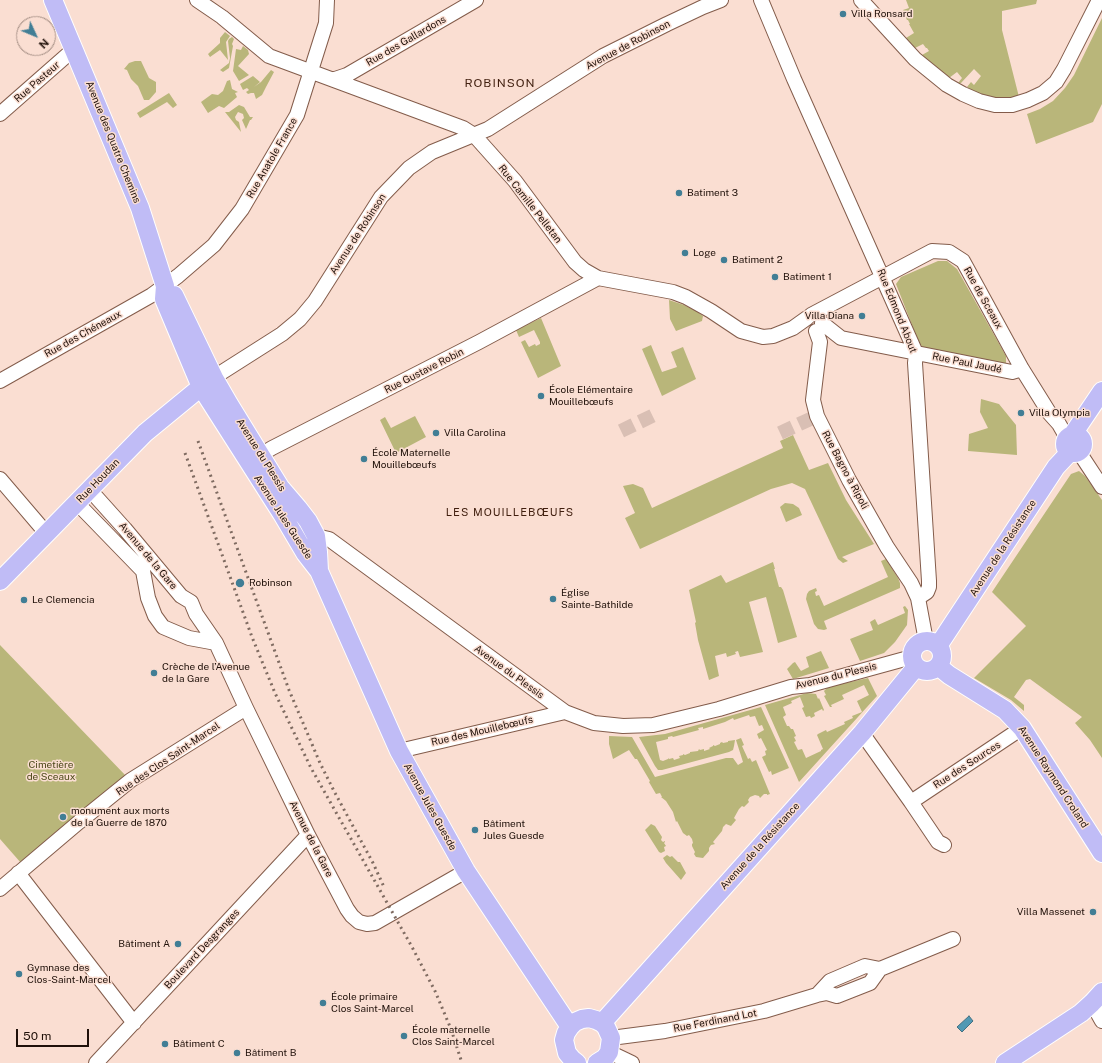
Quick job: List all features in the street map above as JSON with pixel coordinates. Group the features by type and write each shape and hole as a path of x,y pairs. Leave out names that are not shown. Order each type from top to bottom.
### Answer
{"main road":[{"name":"Avenue des Quatre Chemins","path":"53,0 140,208 165,286 175,296 207,382"},
{"name":"Avenue du Plessis","path":"207,382 255,459 298,508 308,521 316,536"},
{"name":"Rue Houdan","path":"0,581 145,433 207,382"},
{"name":"Avenue de la Résistance","path":"1074,443 1102,391"},
{"name":"Avenue de la Résistance","path":"932,643 1056,467 1102,409"},
{"name":"Avenue Jules Guesde","path":"255,459 290,526 305,552 318,570 399,751 466,871 570,1027"},
{"path":"290,526 299,531 316,536"},
{"name":"Avenue Jules Guesde","path":"316,536 318,570"},
{"path":"932,643 942,654 940,662 938,666 930,671 925,671 914,662 912,652 917,644 932,643"},
{"name":"Avenue de la Résistance","path":"605,1044 862,733 914,662"},
{"name":"Avenue Raymond Croland","path":"938,666 949,675 1005,710 1022,728 1102,853"},
{"path":"1004,1063 1081,1013 1097,998"},
{"path":"567,1060 564,1040 566,1033 575,1022 582,1019 589,1018 596,1020 605,1044"}],"street":[{"name":"Rue Camille Pelletan","path":"198,0 222,17 269,56 336,79 463,128 474,135 515,181 576,262 584,270 598,278 673,292 686,296 741,332"},
{"name":"Rue Anatole France","path":"165,286 214,245 242,209 297,115 326,23 327,0"},
{"name":"Rue des Gallardons","path":"336,79 347,75 476,0"},
{"name":"Avenue de Robinson","path":"207,382 282,334 300,319 315,301 381,196 409,168 432,152 488,129 604,56 667,24 721,0"},
{"name":"Rue Edmond About","path":"762,0 794,79 916,353 915,363 929,581 927,592 918,598"},
{"path":"861,0 915,59 947,85 979,101 995,105 1012,105 1028,100 1043,93 1056,82 1099,0"},
{"name":"Rue Pasteur","path":"0,114 74,49"},
{"name":"Rue de Sceaux","path":"741,332 763,337 773,336 814,322 883,277 932,251 950,252 963,261 1022,369 1050,414 1074,443 1102,487"},
{"name":"Rue Gustave Robin","path":"255,459 598,278"},
{"name":"Rue des Chéneaux","path":"0,381 152,295 165,286"},
{"name":"Rue Paul Jaudé","path":"814,322 841,338 1012,372 1022,369"},
{"name":"Rue Bagno à Ripoli","path":"814,322 820,342 813,400 817,416 849,480 911,583 918,598"},
{"path":"0,479 47,534"},
{"name":"Avenue de la Gare","path":"90,490 181,596 191,602 196,614 216,643 308,835 346,909 355,919 367,924 375,923 466,871"},
{"name":"Avenue de la Gare","path":"77,503 143,571 148,598 155,616 163,627 188,638 216,643"},
{"name":"Avenue du Plessis","path":"316,536 329,539 565,712 594,723 623,726 654,725 719,709 792,687 810,685 914,662"},
{"path":"918,598 932,643"},
{"name":"Rue des Clos Saint-Marcel","path":"0,889 131,780 246,708"},
{"name":"Rue des Mouillebœufs","path":"399,751 565,712"},
{"name":"Rue des Sources","path":"911,802 1022,728"},
{"path":"862,733 938,842 944,845"},
{"name":"Boulevard Desgranges","path":"96,1063 308,835"},
{"path":"18,874 134,1023"},
{"name":"Rue Ferdinand Lot","path":"605,1044 764,1012 817,995 827,993 837,996 870,982 880,969 953,939"},
{"path":"1097,998 1102,1020"},
{"path":"605,1044 632,1063"}],"green space":[{"path":"906,0 1037,0 1036,4 1002,11 1002,30 1019,97 988,97 975,92 967,87 971,82 974,85 981,76 974,69 961,83 958,83 962,78 957,72 949,78 934,67 922,55 929,51 927,48 923,44 915,48 906,38 914,33 903,10 909,8"},
{"path":"1102,18 1102,104 1093,122 1036,144 1027,114 1040,109 1053,101 1065,88 1074,75"},
{"path":"225,32 230,36 226,42 228,60 220,50 210,57 208,54 220,43 220,38"},
{"path":"232,37 234,39 229,68 223,72 220,70 229,63 230,58 228,41"},
{"path":"243,46 248,50 249,54 238,66 249,75 239,81 233,71 236,49 241,50"},
{"path":"141,61 149,78 156,82 156,92 149,100 144,100 138,86 131,79 127,70 124,69 129,63"},
{"path":"271,70 274,72 262,95 256,99 254,93 248,94 246,92 249,90 247,88 243,90 240,84 253,76 260,82 254,87 261,82"},
{"path":"230,80 232,89 238,92 235,93 237,97 224,108 219,106 208,113 201,102 212,94 218,95 223,91 227,81"},
{"path":"169,93 177,105 173,108 167,102 140,118 137,113"},
{"path":"239,105 244,107 250,117 253,117 246,129 242,120 244,118 243,114 238,112 235,117 239,122 241,132 225,112 229,112"},
{"path":"938,261 947,261 957,269 1006,356 1006,364 925,350 919,343 896,284 901,277"},
{"path":"669,300 696,311 703,316 702,321 676,331 670,319"},
{"path":"541,318 561,366 538,378 521,342 525,340 529,347 535,344 536,346 540,344 540,342 534,330 519,337 516,330"},
{"path":"651,345 662,372 677,367 671,352 683,347 696,379 662,396 642,349"},
{"path":"981,399 999,404 1016,425 1017,455 968,451 969,434 988,428 980,412"},
{"path":"415,416 426,437 396,453 380,420 385,417 391,428"},
{"path":"793,435 809,470 828,463 846,500 874,544 842,557 848,561 843,563 838,559 805,489 792,483 771,489 640,549 625,518 635,513 623,486 633,484 643,488 652,508 783,448 780,441"},
{"path":"1079,471 1085,476 1102,500 1102,758 1090,740 1075,723 1082,717 1030,679 1026,680 1014,697 1024,705 1024,711 1011,700 974,678 1026,626 992,592 1071,474"},
{"path":"785,503 793,504 799,508 802,515 786,522 780,507"},
{"path":"886,559 898,578 900,588 824,621 827,629 818,629 814,624 806,599 809,591 816,588 816,596 819,595 824,606 888,577 881,561"},
{"path":"773,562 779,587 783,590 797,637 778,643 766,597 749,602 763,652 740,657 738,651 735,652 736,654 727,657 726,653 715,656 719,676 709,680 698,640 696,622 689,590 721,575 726,583"},
{"path":"905,606 908,610 907,625 895,642 884,653 860,661 850,639 873,630 870,622 875,619 878,625 905,613 903,607"},
{"name":"Cimetière de Sceaux","path":"0,645 127,777 21,863 0,839"},
{"path":"821,651 829,668 793,679 787,669 793,663 795,662 801,671 809,667 806,657"},
{"path":"868,678 877,696 799,782 765,705 807,693 816,694 824,710 823,711 822,709 814,713 815,716 811,718 810,716 806,717 802,708 804,707 800,697 783,707 786,715 783,717 787,726 793,729 796,736 794,737 796,741 794,742 798,750 802,749 806,758 823,749 817,735 818,734 826,730 827,732 845,724 844,722 853,718 852,716 862,712 857,701 869,695 864,685 842,695 844,699 831,705 832,707 830,707 824,696 826,695 824,691 828,687"},
{"path":"761,707 789,768 772,775 762,757 766,755 765,751 767,750 761,738 759,739 757,734 764,730 762,725 759,726 755,716 750,717 749,715 734,720 733,718 703,729 703,727 698,728 699,730 668,737 668,739 656,742 660,760 663,761 669,758 673,758 674,760 680,758 679,756 683,754 685,755 690,752 698,751 699,749 704,749 704,751 710,749 709,748 713,745 715,746 722,742 735,740 733,750 729,752 662,770 658,770 655,766 639,737 665,734"},
{"path":"609,736 632,737 655,777 726,758 733,758 738,765 743,762 736,740 741,738 744,745 742,746 748,759 750,758 752,762 756,760 770,794 764,794 760,798 759,796 755,795 750,797 748,800 749,802 744,807 742,806 739,809 734,818 736,820 731,826 726,824 723,827 722,831 713,842 715,844 711,845 709,851 703,858 696,857 692,846 692,839 689,835 687,836 683,833 677,821 676,822 673,812 666,801 661,797 660,793 656,794 637,759 635,759 629,750 613,759 609,744"},
{"path":"651,824 655,826 662,837 661,840 663,842 665,841 665,851 661,853 645,830"},
{"path":"667,855 670,857 672,856 680,862 686,873 681,880 663,858"}],"water":[{"path":"969,1016 973,1021 962,1032 957,1027"}],"tunnel":[{"path":"621,431 654,415"},
{"path":"780,433 817,416"}],"railway":[{"path":"198,441 289,690 320,763 373,863 384,887"},
{"path":"185,453 252,637 275,693 311,768 412,947 435,991 451,1029 462,1063"}],"place":[{"name":"Villa Ronsard","path":"843,14"},
{"name":"Batiment 3","path":"679,193"},
{"name":"Loge","path":"685,253"},
{"name":"Batiment 2","path":"724,260"},
{"name":"Batiment 1","path":"775,277"},
{"name":"Villa Diana","path":"862,316"},
{"name":"École Elémentaire Mouillebœufs","path":"541,396"},
{"name":"Villa Olympia","path":"1021,413"},
{"name":"Villa Carolina","path":"436,433"},
{"name":"École Maternelle Mouillebœufs","path":"364,459"},
{"name":"Robinson","path":"240,583"},
{"name":"Église Sainte-Bathilde","path":"553,599"},
{"name":"Le Clemencia","path":"24,600"},
{"name":"Crèche de l’Avenue de la Gare","path":"154,673"},
{"name":"monument aux morts de la Guerre de 1870","path":"63,817"},
{"name":"Bâtiment Jules Guesde","path":"475,830"},
{"name":"Villa Massenet","path":"1093,912"},
{"name":"Bâtiment A","path":"178,944"},
{"name":"Gymnase des Clos-Saint-Marcel","path":"19,974"},
{"name":"École primaire Clos Saint-Marcel","path":"323,1003"},
{"name":"École maternelle Clos Saint-Marcel","path":"404,1036"},
{"name":"Bâtiment C","path":"165,1044"},
{"name":"Bâtiment B","path":"237,1053"}],"district":[{"name":"ROBINSON","path":"500,83"},
{"name":"LES MOUILLEBŒUFS","path":"510,513"}]}
